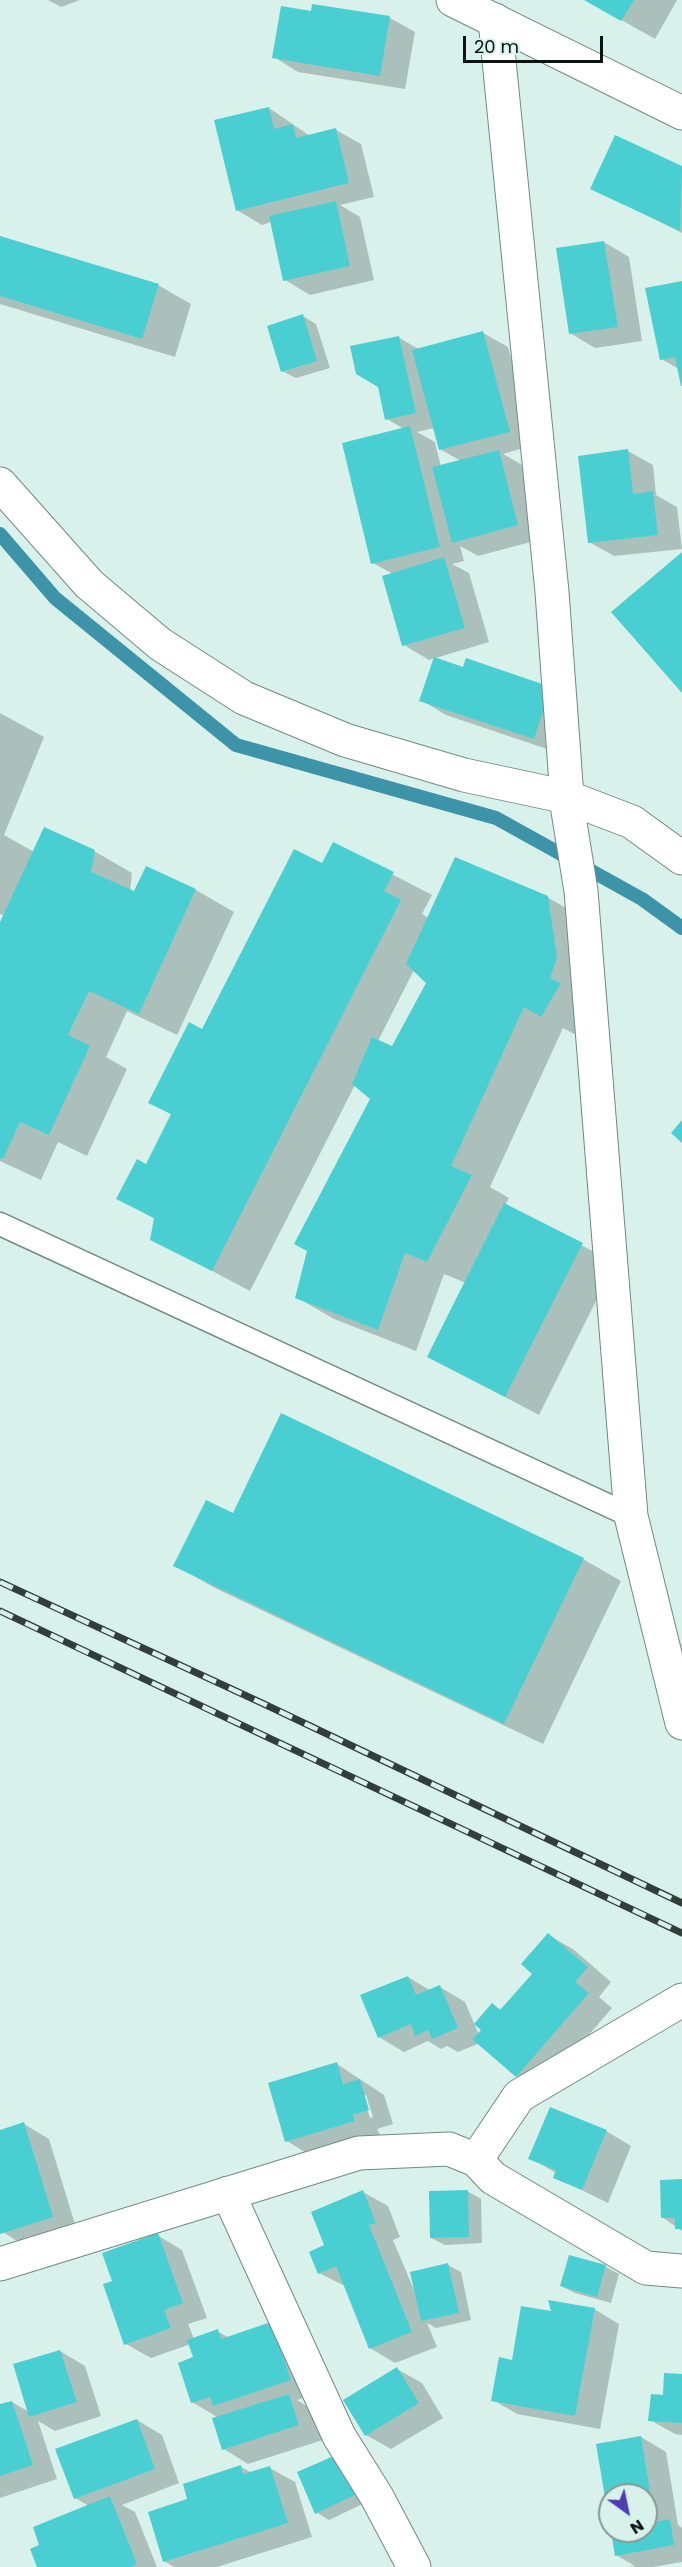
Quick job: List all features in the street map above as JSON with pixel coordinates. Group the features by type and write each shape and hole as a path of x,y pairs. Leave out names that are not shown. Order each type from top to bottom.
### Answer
{"street":[{"path":"453,0 682,113"},
{"path":"495,20 552,592 567,804 580,891 631,1516 682,1723"},
{"path":"0,484 89,584 160,644 244,698 345,740 632,822 682,858"},
{"path":"476,2160 519,2096 682,2000"},
{"path":"0,2264 359,2153 449,2149 476,2160 493,2178 646,2268 682,2271"},
{"path":"228,2193 339,2436 377,2497 414,2567"}],"lane":[{"path":"0,1224 631,1516"}],"building":[{"path":"584,0 634,0 621,21"},
{"path":"312,4 390,16 380,76 272,58 281,6 311,11"},
{"path":"269,107 274,129 293,124 296,138 336,128 349,183 236,211 214,120"},
{"path":"615,135 682,166 680,231 590,189"},
{"path":"336,201 350,266 283,281 269,216"},
{"path":"0,236 159,284 142,339 0,296"},
{"path":"604,241 618,327 569,334 556,248"},
{"path":"682,281 681,386 675,357 660,360 645,288"},
{"path":"303,314 317,361 281,372 267,326"},
{"path":"483,331 510,432 439,450 412,350"},
{"path":"399,336 416,413 385,420 378,387 356,374 350,346"},
{"path":"410,426 440,547 371,564 342,443"},
{"path":"628,449 633,494 653,491 658,535 588,543 578,456"},
{"path":"499,450 518,525 452,543 432,467"},
{"path":"682,552 682,693 611,612"},
{"path":"444,557 465,628 402,646 382,576"},
{"path":"434,657 463,667 466,658 551,687 534,739 419,701"},
{"path":"44,827 95,850 91,872 134,891 146,866 196,889 139,1014 89,991 68,1035 90,1046 49,1135 20,1122 3,1159 0,1158 0,922"},
{"path":"333,842 394,872 384,891 401,900 212,1271 150,1240 154,1218 116,1199 137,1159 146,1164 171,1114 148,1103 189,1022 202,1029 294,849 322,863"},
{"path":"455,857 548,896 557,958 550,978 561,983 541,1017 524,1007 451,1166 472,1175 427,1262 405,1253 378,1330 295,1298 307,1251 294,1244 370,1099 352,1084 372,1037 392,1046 426,983 406,964"},
{"path":"682,1120 682,1143 671,1133"},
{"path":"504,1203 583,1243 505,1397 427,1357"},
{"path":"281,1413 584,1558 504,1724 173,1566 206,1500 233,1513"},
{"path":"548,1933 588,1967 575,1982 589,1993 516,2077 472,2039 481,2030 474,2024 492,2003 500,2010 532,1974 521,1964"},
{"path":"408,1976 416,1995 440,1985 458,2028 432,2039 428,2030 415,2036 411,2024 378,2038 360,1995"},
{"path":"337,2062 343,2084 360,2079 369,2110 353,2115 355,2121 285,2142 268,2083"},
{"path":"550,2107 607,2130 582,2190 553,2178 556,2170 528,2159"},
{"path":"24,2122 53,2217 0,2234 0,2130"},
{"path":"682,2179 682,2229 675,2229 675,2218 661,2218 660,2180"},
{"path":"363,2190 376,2223 369,2225 412,2332 369,2349 336,2266 318,2274 309,2252 324,2245 311,2212"},
{"path":"468,2190 469,2237 430,2238 429,2191"},
{"path":"158,2233 183,2303 164,2310 171,2328 124,2345 103,2284 112,2281 102,2253"},
{"path":"569,2255 606,2265 597,2297 560,2286"},
{"path":"448,2263 459,2313 421,2321 410,2272"},
{"path":"548,2300 595,2308 575,2416 491,2401 499,2357 512,2360 521,2306 551,2311"},
{"path":"271,2322 291,2380 213,2406 210,2397 191,2403 178,2363 193,2357 187,2340 218,2329 221,2339"},
{"path":"60,2350 77,2402 29,2417 13,2364"},
{"path":"397,2367 419,2403 365,2436 343,2400"},
{"path":"664,2373 682,2374 682,2423 648,2421 651,2394 663,2395"},
{"path":"289,2394 299,2425 222,2450 212,2418"},
{"path":"12,2401 33,2465 0,2476 0,2404"},
{"path":"137,2419 155,2469 74,2499 55,2449"},
{"path":"641,2436 649,2483 603,2483 596,2444"},
{"path":"336,2455 359,2493 315,2514 297,2472"},
{"path":"241,2465 243,2474 270,2466 288,2523 163,2562 148,2512 187,2499 183,2484"},
{"path":"110,2496 137,2564 131,2567 37,2567 30,2549 39,2545 33,2527"},
{"path":"670,2519 674,2545 615,2556 613,2543 658,2543 658,2521"}],"waterway":[{"path":"0,534 55,598 236,745 496,818 642,899 682,928"}],"railway":[{"path":"0,1582 264,1704 682,1903"},
{"path":"0,1611 682,1933"}]}
